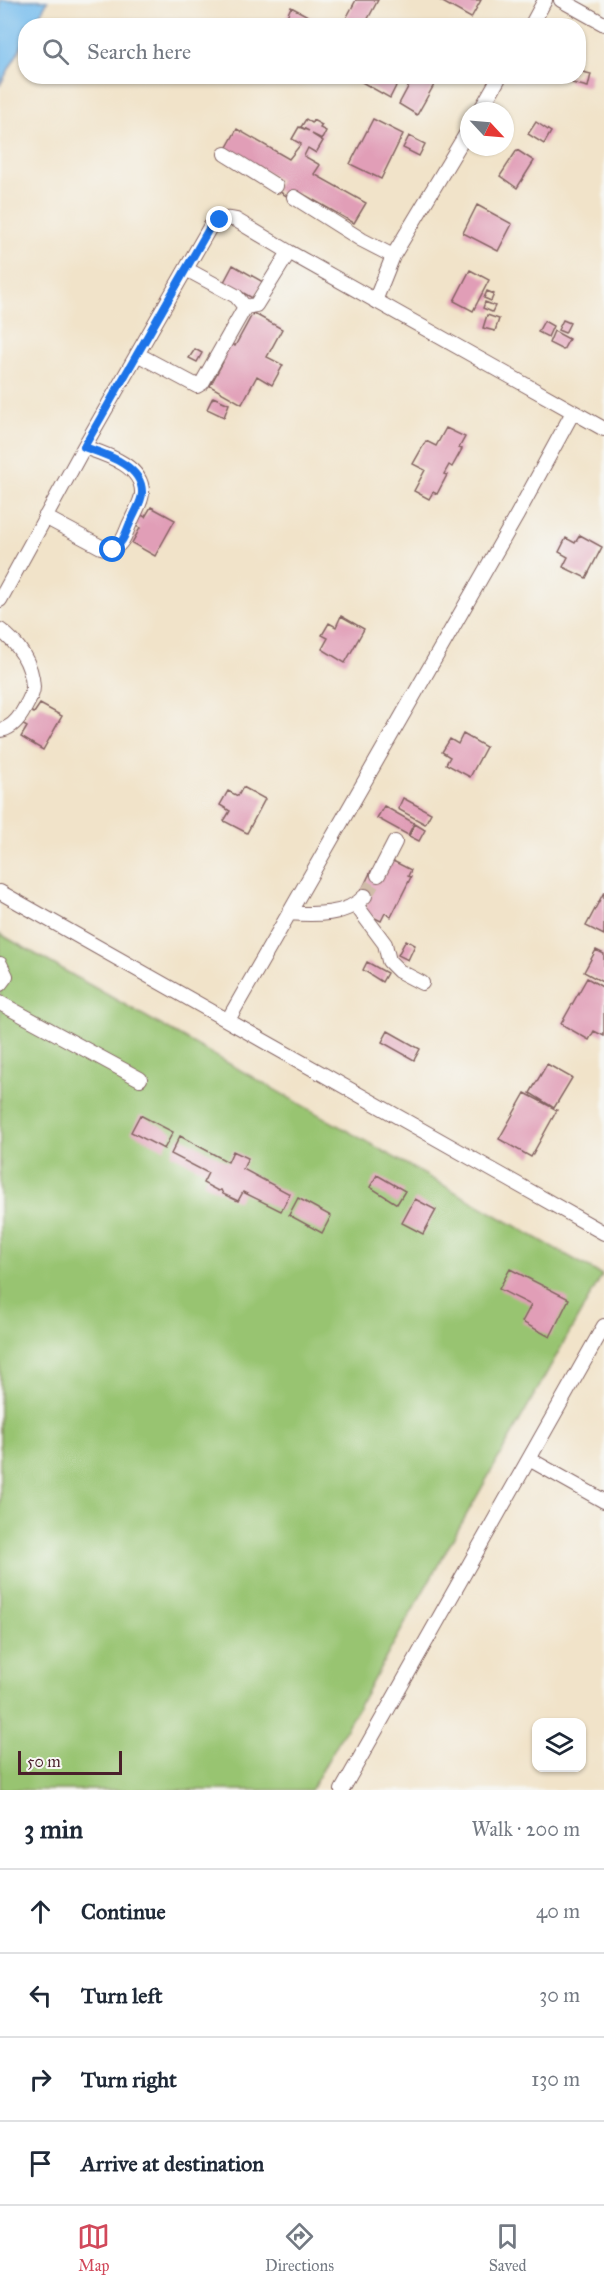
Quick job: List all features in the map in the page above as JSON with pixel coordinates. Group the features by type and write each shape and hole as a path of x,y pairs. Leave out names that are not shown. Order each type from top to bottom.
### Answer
{"street":[{"path":"561,0 604,24"},
{"path":"485,102 495,84"},
{"path":"375,301 393,256 460,144"},
{"path":"225,154 276,186"},
{"path":"294,197 362,240 393,256"},
{"path":"0,600 84,447 210,227 214,222 227,218 236,220 604,429"},
{"path":"245,307 256,305 289,252"},
{"path":"186,269 236,296 245,307"},
{"path":"137,354 197,386 202,383 245,307"},
{"path":"228,1020 518,515 573,412"},
{"path":"45,517 101,547 113,550 124,540 142,494 139,477 106,455 84,447"},
{"path":"0,630 11,638 24,654 33,687 29,701 18,720 6,729 0,730"},
{"path":"378,875 396,842"},
{"path":"0,892 604,1233"},
{"path":"289,913 323,914 361,901 385,944 389,961 399,971 422,983"},
{"path":"0,964 6,976 0,984"},
{"path":"0,1003 140,1079"},
{"path":"342,1790 602,1333"},
{"path":"529,1459 604,1501"}],"green space":[{"path":"0,934 602,1275 311,1790 0,1790"}],"water":[{"path":"0,0 48,0 38,18 18,18 18,53 0,85"}],"building":[{"path":"356,0 378,0 368,18 346,18"},
{"path":"439,0 481,0 471,18"},
{"path":"291,7 312,18 286,18"},
{"path":"586,73 591,74 588,87 576,84 586,84"},
{"path":"365,84 397,84 390,98"},
{"path":"410,84 434,84 417,115 399,104"},
{"path":"306,119 322,125 320,128 326,131 322,139 312,134 323,141 316,153 308,148 304,156 320,165 314,174 366,203 354,223 298,191 293,200 275,189 280,180 226,149 237,129 289,159 301,144 292,139 299,127 309,131 301,127"},
{"path":"373,119 403,134 381,179 350,164"},
{"path":"536,122 551,132 544,144 528,134"},
{"path":"409,136 425,144 419,156 403,148"},
{"path":"517,150 534,161 517,188 500,176"},
{"path":"477,205 512,224 498,251 463,233"},
{"path":"233,265 263,282 254,299 224,282"},
{"path":"470,270 489,280 473,311 454,301"},
{"path":"487,291 494,294 491,301 484,298"},
{"path":"485,302 495,306 492,312 483,308"},
{"path":"253,313 282,329 267,357 283,365 272,385 257,376 242,404 210,386 223,362 218,359 227,342 235,346"},
{"path":"487,315 499,319 495,331 483,328"},
{"path":"563,320 570,323 565,333 558,330"},
{"path":"544,321 553,326 548,337 538,332"},
{"path":"554,331 569,339 563,350 549,343"},
{"path":"195,349 202,353 197,362 189,358"},
{"path":"213,397 229,404 224,417 207,409"},
{"path":"446,428 465,437 459,448 462,449 452,467 449,465 444,474 447,475 437,494 433,492 429,499 414,491 425,470 413,464 426,441 436,446"},
{"path":"151,507 175,520 155,556 132,543 140,528 132,524 138,513 145,517"},
{"path":"580,535 602,547 586,578 563,567 568,557 559,552 566,538 575,543"},
{"path":"341,616 364,629 345,663 322,649 328,638 322,635 329,623 336,627"},
{"path":"40,704 62,716 43,750 21,737 27,727 22,724 29,711 34,713"},
{"path":"463,734 486,747 470,777 446,764 450,757 442,752 450,739 458,744"},
{"path":"243,787 265,799 247,833 224,821 230,811 220,805 228,791 238,796"},
{"path":"403,798 431,813 425,824 398,809"},
{"path":"384,806 414,823 408,835 377,818"},
{"path":"415,824 425,830 419,841 409,836"},
{"path":"391,860 411,870 408,876 411,877 391,917 385,913 381,921 363,912 369,898 360,894 371,871 382,877"},
{"path":"604,892 604,935 586,926"},
{"path":"406,940 415,945 408,960 398,955"},
{"path":"596,950 604,954 604,983 584,972"},
{"path":"367,962 387,973 382,982 363,970"},
{"path":"587,978 604,988 604,1036 594,1031 589,1040 561,1024"},
{"path":"388,1031 420,1049 414,1060 382,1042"},
{"path":"547,1064 572,1078 554,1108 530,1093"},
{"path":"525,1093 557,1110 531,1157 499,1139"},
{"path":"140,1115 173,1132 164,1149 131,1132"},
{"path":"180,1136 228,1162 233,1151 248,1158 243,1169 290,1194 281,1211 243,1192 238,1201 223,1194 221,1190 218,1191 203,1183 208,1173 171,1154"},
{"path":"377,1175 405,1191 397,1204 370,1187"},
{"path":"298,1198 331,1216 322,1233 289,1215"},
{"path":"415,1199 436,1210 423,1234 402,1223"},
{"path":"510,1269 569,1299 550,1337 522,1322 531,1305 499,1289"}],"tunnel":[{"path":"365,896 378,875"}],"route":[{"path":"113,550 124,540 142,494 139,477 106,455 84,447 210,227 214,222 220,220"}]}
